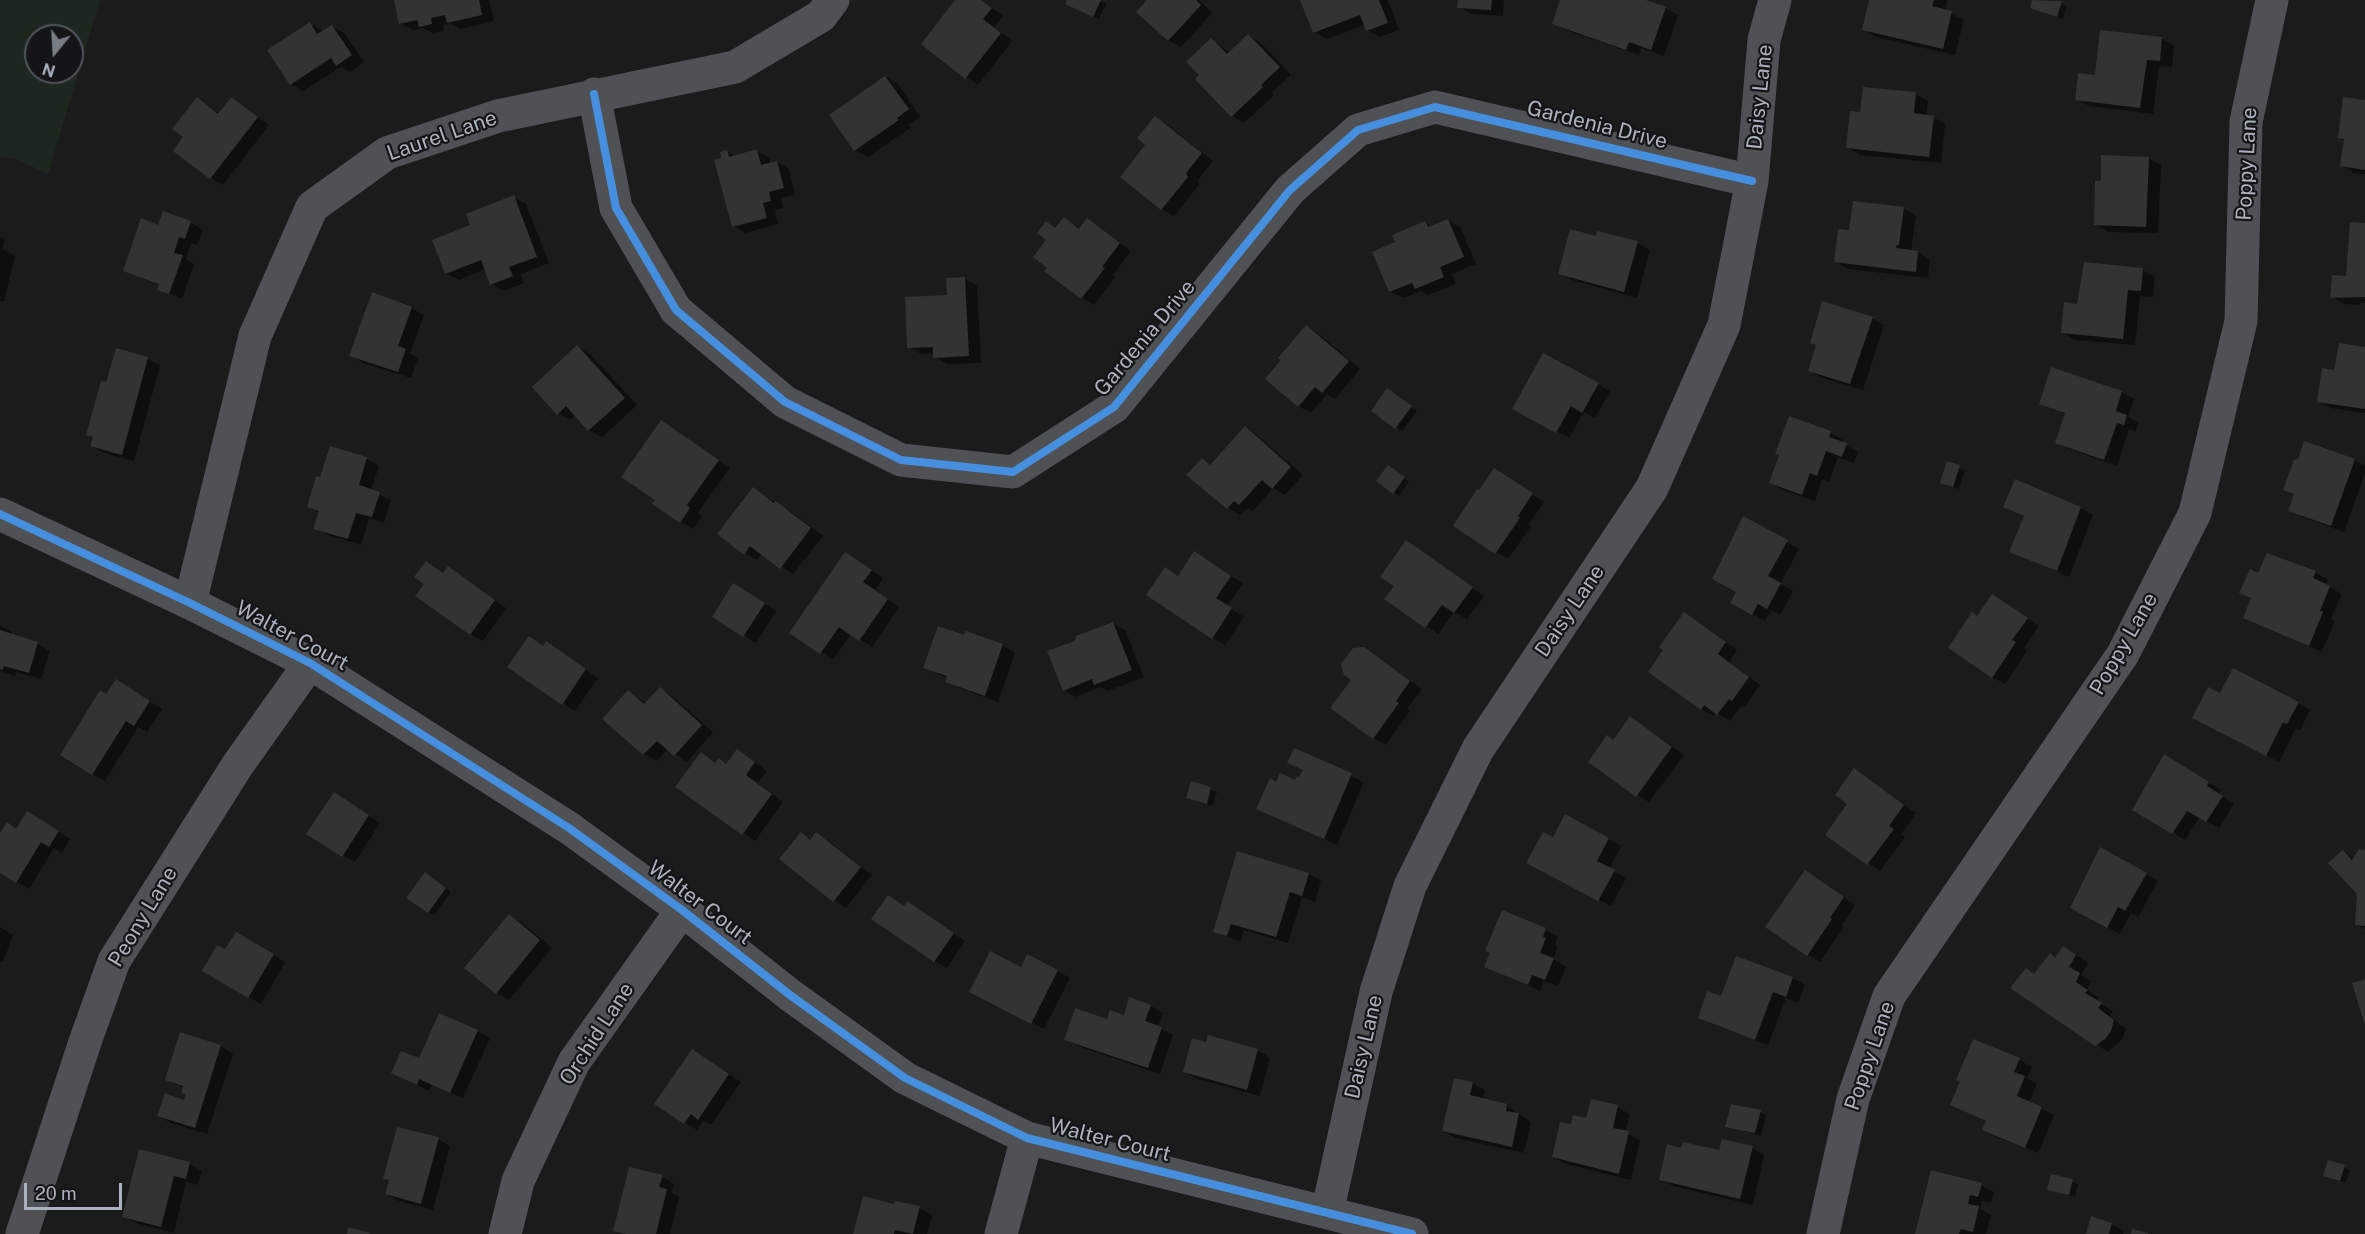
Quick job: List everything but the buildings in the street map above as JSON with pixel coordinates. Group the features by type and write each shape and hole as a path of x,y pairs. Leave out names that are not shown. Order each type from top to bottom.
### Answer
{"street":[{"name":"Laurel Lane","path":"190,603 255,336 312,207 387,153 498,116 735,66 821,16 833,0"},
{"name":"Daisy Lane","path":"1327,1213 1376,992 1410,886 1478,749 1652,488 1724,325 1752,182 1764,40 1775,0"},
{"name":"Poppy Lane","path":"1823,1234 1853,1099 1889,996 2123,654 2195,513 2241,321 2246,123 2272,0"},
{"name":"Gardenia Drive","path":"594,94 616,208 676,310 784,402 901,460 1013,472 1114,407 1290,190 1358,129 1435,106 1752,182"},
{"name":"Walter Court","path":"0,514 190,603 310,663 570,828 682,910 790,995 905,1078 1027,1138 1412,1234"},
{"name":"Peony Lane","path":"22,1234 114,961 237,766 310,663"},
{"name":"Orchid Lane","path":"505,1234 518,1181 574,1062 682,910"},
{"path":"1001,1234 1027,1138"}],"shaded area":[{"path":"0,0 100,0 84,54 84,24 24,24 24,84 75,84 48,174 13,158 0,157"}],"cycle path":[{"path":"594,94 616,208 676,310 785,402 901,460 1013,472 1114,407 1290,190 1358,130 1435,107 1752,181"},
{"path":"0,514 190,603 310,663 569,828 682,910 790,995 905,1078 1027,1138 1412,1234"}]}
